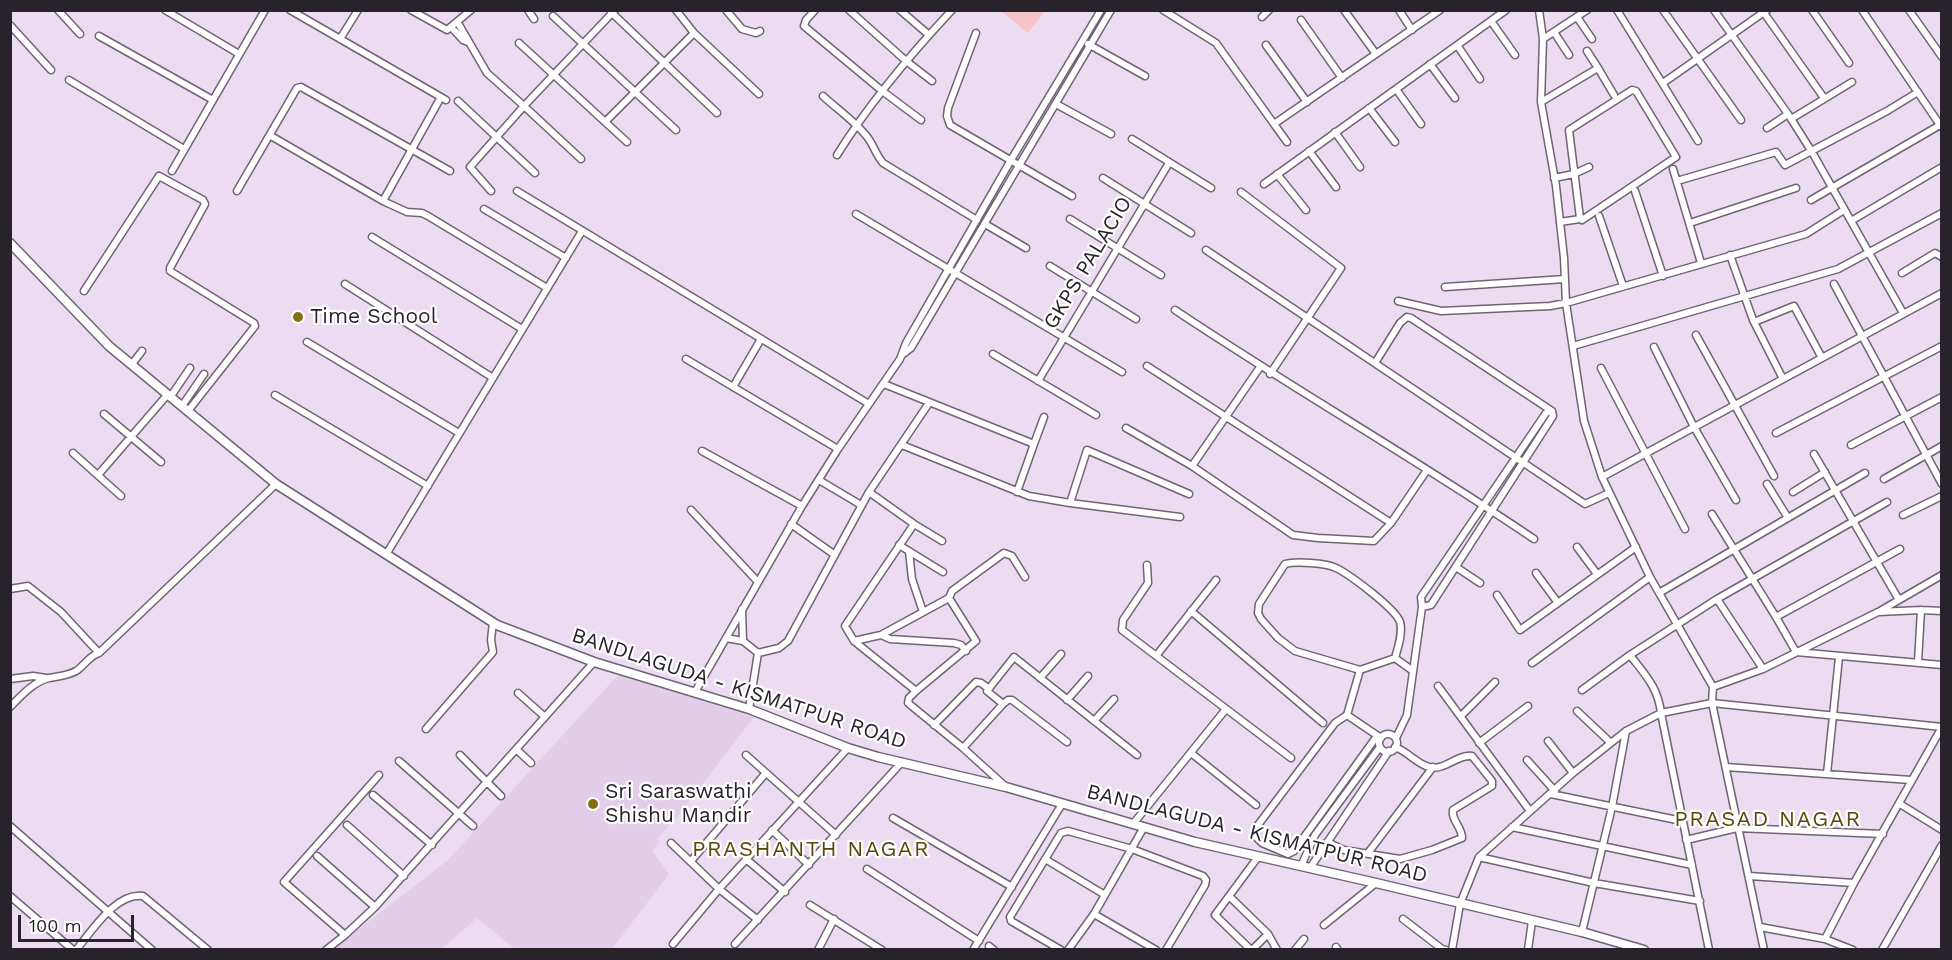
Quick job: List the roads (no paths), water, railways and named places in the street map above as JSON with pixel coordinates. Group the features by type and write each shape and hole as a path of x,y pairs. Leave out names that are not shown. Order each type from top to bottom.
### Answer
{"street":[{"path":"58,10 80,34"},
{"path":"165,10 239,54"},
{"path":"172,171 265,10"},
{"path":"290,10 444,98 383,201"},
{"path":"340,39 358,10"},
{"path":"411,10 447,30 471,10"},
{"path":"528,10 534,19"},
{"path":"675,10 694,33 759,94"},
{"path":"726,10 742,29 756,33 760,31"},
{"path":"815,10 804,26 921,120"},
{"path":"849,10 932,81"},
{"path":"900,10 929,35"},
{"path":"837,155 881,90 905,60 952,10"},
{"path":"695,692 802,506 902,355 911,348 977,220 1101,10"},
{"path":"952,271 985,224 1111,10"},
{"path":"1163,10 1216,43 1287,142"},
{"path":"1262,17 1269,10"},
{"path":"1344,10 1376,54"},
{"path":"1399,10 1412,30"},
{"path":"1274,124 1440,10"},
{"path":"1264,184 1506,10"},
{"path":"1539,10 1543,39 1541,102 1560,222 1566,303 1584,421 1609,493 1650,577 1713,687 1712,704 1764,950"},
{"path":"1543,39 1587,10"},
{"path":"1617,10 1698,141"},
{"path":"1663,10 1741,120"},
{"path":"1714,10 1790,116 1903,314"},
{"path":"1812,10 1849,63"},
{"path":"1811,200 1941,126 1862,10"},
{"path":"1909,10 1941,57"},
{"path":"491,191 470,167 613,11 717,113"},
{"path":"1663,83 1764,11 1824,98"},
{"path":"553,16 676,130"},
{"path":"1577,17 1592,39"},
{"path":"1300,20 1342,78"},
{"path":"1491,21 1515,55"},
{"path":"458,23 487,73 581,159"},
{"path":"10,25 51,70"},
{"path":"452,28 462,40 468,42"},
{"path":"1554,32 1569,55"},
{"path":"605,122 694,33"},
{"path":"976,33 948,108 947,116 950,124 1072,196"},
{"path":"99,36 213,100"},
{"path":"1083,41 1145,76"},
{"path":"519,43 627,142"},
{"path":"1266,45 1308,102"},
{"path":"1457,45 1480,79"},
{"path":"1587,51 1614,95"},
{"path":"1430,64 1455,98"},
{"path":"1541,102 1598,68"},
{"path":"69,80 184,149"},
{"path":"1767,128 1852,82"},
{"path":"237,191 297,88 301,87 450,171"},
{"path":"1396,89 1421,124"},
{"path":"1560,222 1583,220 1676,157 1634,90 1569,130 1580,219"},
{"path":"1677,181 1776,152 1785,165 1918,92"},
{"path":"823,96 856,124 870,140 883,163 977,220"},
{"path":"458,101 535,173"},
{"path":"1056,104 1111,134"},
{"path":"1369,108 1395,142"},
{"path":"1335,132 1360,167"},
{"path":"270,136 383,201 407,212 422,213 428,216 547,288"},
{"path":"1132,139 1211,188"},
{"path":"1309,151 1336,187"},
{"name":"GKPS PALACIO","path":"1038,381 1168,163"},
{"path":"1554,178 1574,174 1588,167"},
{"path":"1851,221 1941,167"},
{"path":"1672,169 1701,263"},
{"path":"1277,174 1306,210"},
{"path":"84,291 159,176 203,200 205,204 170,271 254,323 255,326 185,408"},
{"path":"1103,178 1191,233"},
{"path":"1690,223 1796,188"},
{"path":"517,191 869,404"},
{"path":"1635,191 1663,276"},
{"path":"1241,192 1341,268 1270,374"},
{"path":"484,209 566,258"},
{"path":"1398,301 1441,311 1550,306 1566,303 1806,234 1844,210"},
{"path":"1573,346 1838,269 1941,213"},
{"path":"856,214 1122,372"},
{"path":"1599,216 1623,286"},
{"path":"1070,219 1161,275"},
{"path":"985,224 1026,248"},
{"path":"387,553 582,231"},
{"path":"372,237 522,328"},
{"name":"BANDLAGUDA - KISMATPUR ROAD","path":"10,243 109,346 276,484 493,622 594,662 749,709 848,748 1006,787 1195,842 1582,932 1644,950"},
{"path":"1206,250 1517,456 1585,504 1609,493"},
{"path":"1902,273 1935,253 1941,257"},
{"path":"1730,255 1754,322 1783,379"},
{"path":"1050,266 1136,319"},
{"path":"1445,287 1565,279"},
{"path":"1834,284 1941,484"},
{"path":"345,285 493,378"},
{"path":"1602,477 1941,293"},
{"path":"1754,322 1794,306 1822,358"},
{"path":"1174,310 1270,374 1427,470 1534,539"},
{"path":"1375,363 1400,323 1407,317 1411,318 1552,411"},
{"path":"1696,334 1774,476"},
{"path":"733,387 761,339"},
{"path":"307,342 459,433"},
{"path":"1776,433 1941,346"},
{"path":"1654,347 1694,427 1736,500"},
{"path":"132,364 142,351"},
{"path":"993,354 1096,415"},
{"path":"686,359 838,449"},
{"path":"1147,366 1391,522"},
{"path":"1191,465 1260,367"},
{"path":"98,475 190,368"},
{"path":"1601,368 1685,529"},
{"path":"185,408 204,374"},
{"path":"884,384 1034,444"},
{"path":"275,395 428,486"},
{"path":"1851,445 1941,397"},
{"path":"758,653 778,648 788,641 861,505 929,403"},
{"path":"1310,868 1397,743 1396,738 1407,714 1422,607 1421,597 1546,413 1552,411"},
{"path":"1422,607 1431,605 1553,416 1552,411"},
{"path":"104,414 161,462"},
{"path":"1017,492 1044,417"},
{"path":"1126,428 1191,465 1293,535 1374,541 1391,522 1427,470"},
{"path":"902,445 1017,492 1070,503 1180,517"},
{"path":"1884,479 1941,446"},
{"path":"1070,503 1087,450 1189,494"},
{"path":"702,451 802,506"},
{"path":"73,453 121,496"},
{"path":"1814,454 1899,600"},
{"path":"1793,492 1825,472"},
{"path":"1659,593 1865,473"},
{"path":"819,480 861,505"},
{"path":"11,680 33,676 60,678 86,664 276,484"},
{"path":"1767,484 1788,518"},
{"path":"869,492 942,541"},
{"path":"1903,515 1941,496"},
{"path":"1582,690 1676,624 1887,502"},
{"path":"691,510 758,582"},
{"path":"1712,514 1796,652"},
{"path":"791,524 835,555"},
{"path":"914,524 846,623 845,629 854,641 916,691"},
{"path":"899,545 943,572"},
{"path":"1577,547 1597,574"},
{"path":"1497,595 1520,630 1636,547"},
{"path":"1776,617 1900,549"},
{"path":"909,552 912,579 923,612"},
{"path":"854,641 881,635 949,598 952,591 1004,554 1012,556 1024,577"},
{"path":"1294,562 1335,567 1390,608 1399,620 1401,631 1395,658 1360,670 1295,651 1278,638 1261,619 1258,613 1259,604 1285,564 1294,562"},
{"path":"1147,565 1148,582 1123,620 1122,630 1291,758"},
{"path":"1456,567 1480,583"},
{"path":"1536,573 1558,603"},
{"path":"1713,687 1763,669 1878,612 1941,575"},
{"path":"1532,663 1650,577"},
{"path":"1156,656 1216,580"},
{"path":"10,589 28,586 61,612 99,653"},
{"path":"949,598 976,639 975,643 916,691 909,698 908,703 1006,787"},
{"path":"1717,599 1763,669"},
{"path":"742,609 743,641"},
{"path":"1918,662 1921,610"},
{"path":"1191,611 1323,723"},
{"path":"1878,612 1941,611"},
{"path":"426,729 493,652 491,640 493,622"},
{"path":"881,635 890,639 954,643 961,645 966,651"},
{"path":"726,638 743,641 758,653"},
{"path":"1796,652 1941,665"},
{"path":"749,709 758,653"},
{"path":"1040,678 1061,654"},
{"path":"1630,655 1657,692 1709,950"},
{"path":"988,688 1014,657 1137,755"},
{"path":"1827,774 1839,657"},
{"path":"1395,658 1413,671"},
{"path":"326,950 375,907 404,876 594,662"},
{"path":"1360,670 1347,715 1335,723 1258,825 1255,836 1262,843 1288,854 1294,851 1379,737 1388,734 1396,738"},
{"path":"1067,700 1088,676"},
{"path":"10,707 29,688 47,678"},
{"path":"934,725 976,682 981,682 988,688 988,693 1003,704"},
{"path":"1461,716 1495,682"},
{"path":"1438,686 1530,811"},
{"path":"518,693 545,717"},
{"path":"1094,721 1114,699"},
{"path":"963,748 1008,700 1012,700 1066,742"},
{"path":"1452,950 1460,904 1479,857 1611,742 1626,731 1661,713 1712,704 1941,727 1825,939"},
{"path":"1479,743 1528,706"},
{"path":"1133,824 1226,709"},
{"path":"1577,711 1611,742"},
{"path":"1327,842 1344,850 1400,859 1432,850 1462,838 1462,833 1452,814 1453,810 1492,786 1492,781 1472,756 1467,755 1440,767 1429,767 1392,749 1383,751 1379,737 1347,715"},
{"path":"1582,932 1612,807 1626,731"},
{"path":"1548,741 1573,773"},
{"path":"1301,866 1315,835 1380,747"},
{"path":"673,944 719,889 848,748"},
{"path":"516,749 531,763"},
{"path":"1191,753 1256,805"},
{"path":"460,755 501,796"},
{"path":"746,755 836,835"},
{"path":"1527,760 1553,792 1612,807 1682,820"},
{"path":"399,761 472,826"},
{"path":"735,944 902,762"},
{"path":"1726,766 1911,780"},
{"path":"1368,853 1433,767"},
{"path":"691,861 765,774"},
{"path":"345,935 284,882 379,775"},
{"path":"373,795 432,845"},
{"path":"973,950 1062,804"},
{"path":"1900,804 1941,830"},
{"path":"893,818 1012,887"},
{"path":"347,825 404,876"},
{"path":"10,826 152,950"},
{"path":"1068,950 1094,914 1144,827"},
{"path":"1512,827 1692,865"},
{"path":"1686,840 1737,828 1883,834"},
{"path":"772,830 809,865"},
{"path":"1061,950 1011,921 1010,917 1061,833 1068,831 1132,849 1203,876 1206,880 1166,950"},
{"path":"671,843 719,889 758,920"},
{"path":"1882,950 1941,845"},
{"path":"317,856 375,907"},
{"path":"1258,857 1215,915 1251,950 1268,934"},
{"path":"1479,857 1594,883 1700,901"},
{"path":"1045,858 1105,895"},
{"path":"746,859 785,892"},
{"path":"867,869 979,941"},
{"path":"1749,876 1854,883"},
{"path":"1324,925 1376,883"},
{"path":"10,896 75,950 109,912 128,896 143,896 208,950"},
{"path":"1230,897 1268,934 1277,950"},
{"path":"810,905 882,950"},
{"path":"1094,914 1156,950"},
{"path":"818,950 834,919"},
{"path":"1403,920 1432,946 1446,950"},
{"path":"1528,950 1532,921"},
{"path":"1760,927 1825,939 1853,950"},
{"path":"1295,950 1304,939"}],"place":[{"name":"Time School","path":"298,317"},
{"name":"Sri Saraswathi Shishu Mandir","path":"593,804"}],"district":[{"name":"PRASAD NAGAR","path":"1768,820"},
{"name":"PRASHANTH NAGAR","path":"811,850"}]}
